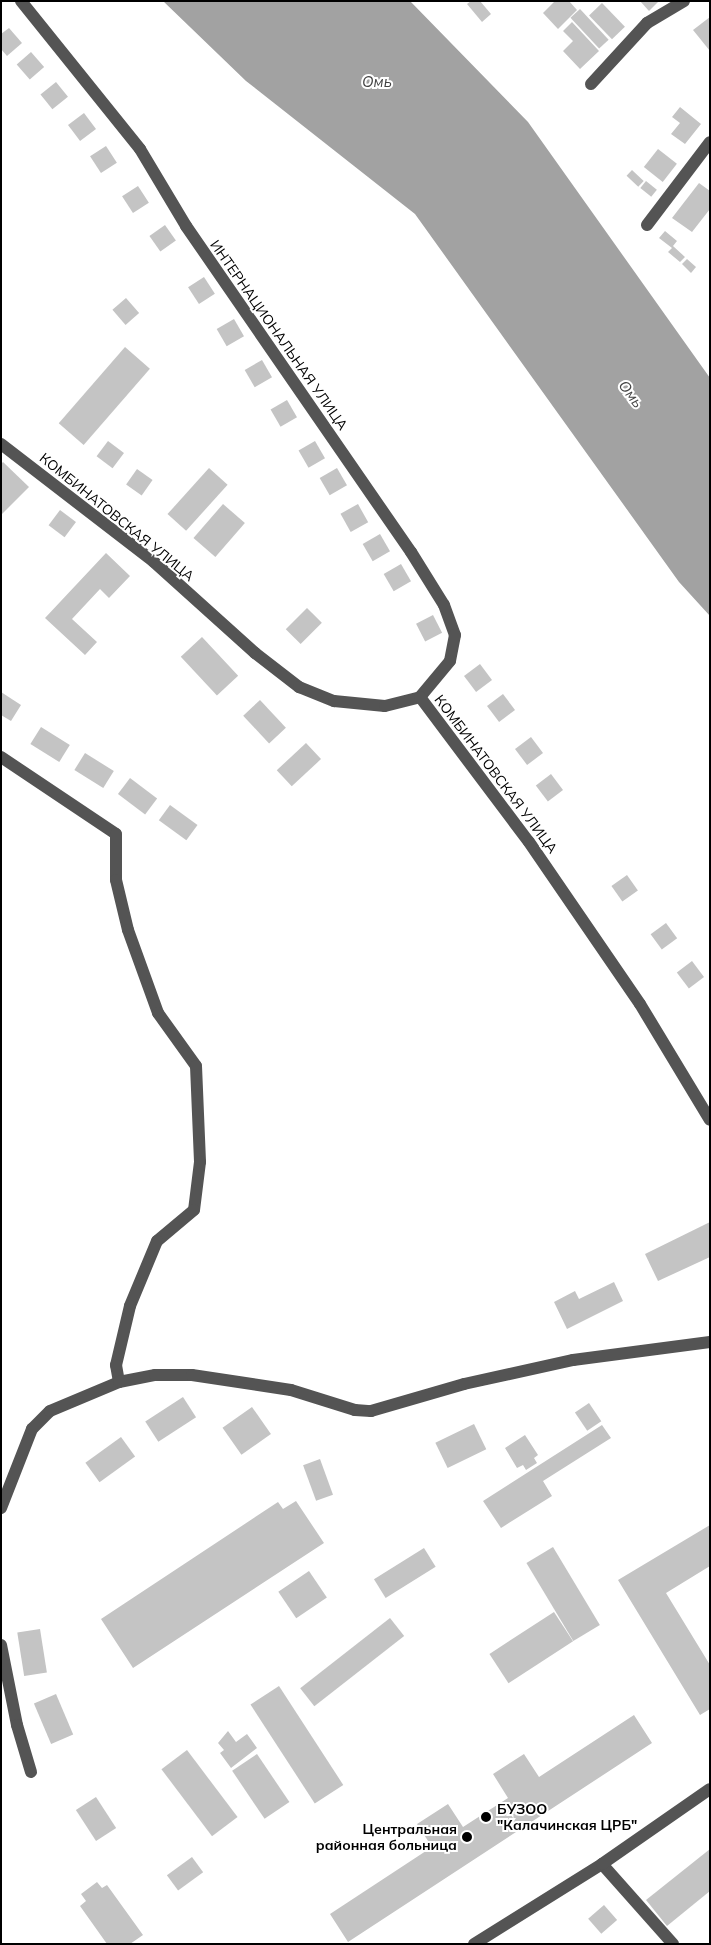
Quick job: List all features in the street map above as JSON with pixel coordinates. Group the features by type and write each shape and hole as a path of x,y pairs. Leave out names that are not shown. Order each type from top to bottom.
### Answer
{"street":[{"name":"ИНТЕРНАЦИОНАЛЬНАЯ УЛИЦА","path":"21,1 140,149 186,226 411,552 444,605 455,635 450,661 420,698"},
{"path":"591,84 647,23 684,1"},
{"path":"647,225 710,142"},
{"name":"КОМБИНАТОВСКАЯ УЛИЦА","path":"1,444 154,562 255,653 299,687 334,701 385,706 420,698 535,850 640,1004 710,1120"},
{"path":"1,757 116,834 116,880 128,930 158,1013 196,1066 200,1162 194,1210 157,1241 130,1306 116,1365 119,1382"},
{"path":"1,1508 32,1429 50,1411 119,1382 155,1375 201,1376 291,1390 355,1410 371,1410 464,1384 573,1360 710,1342"},
{"path":"1,1645 17,1725 31,1772"},
{"path":"474,1944 602,1864 710,1788"},
{"path":"602,1864 673,1944"}],"water":[{"name":"Омь","path":"163,1 410,1 528,122 710,378 710,616 679,582 415,214 246,81"}],"building":[{"path":"471,1 480,1 491,14 482,22 467,4"},
{"path":"555,1 569,1 577,10 558,29 543,13"},
{"path":"640,1 659,1 649,11"},
{"path":"602,3 625,27 612,39 589,16"},
{"path":"580,9 609,40 599,49 570,18"},
{"path":"710,17 710,51 693,30"},
{"path":"572,22 599,51 580,69 563,51 573,41 563,31"},
{"path":"9,28 22,43 7,56 1,49 1,34"},
{"path":"31,52 44,67 30,80 17,64"},
{"path":"56,82 68,97 52,109 40,95"},
{"path":"680,107 701,124 685,144 671,134 680,123 672,117"},
{"path":"84,113 96,129 80,141 68,125"},
{"path":"106,146 117,163 101,173 90,156"},
{"path":"658,149 677,164 663,182 644,167"},
{"path":"632,170 644,181 638,187 627,176"},
{"path":"646,181 657,190 651,197 640,188"},
{"path":"699,183 710,191 710,209 692,232 672,218"},
{"path":"138,186 149,203 133,213 122,196"},
{"path":"165,225 176,241 160,251 149,236"},
{"path":"665,231 677,241 673,246 685,257 680,262 668,252 672,248 659,238"},
{"path":"687,259 696,267 691,273 682,264"},
{"path":"204,277 215,294 199,304 188,287"},
{"path":"126,298 139,313 126,325 112,310"},
{"path":"234,319 244,336 227,346 217,329"},
{"path":"125,347 150,369 84,445 59,423"},
{"path":"262,360 272,377 255,387 245,370"},
{"path":"287,400 297,417 281,427 271,410"},
{"path":"108,441 124,453 113,468 97,456"},
{"path":"315,441 325,458 309,468 299,450"},
{"path":"3,462 29,487 1,515 1,464"},
{"path":"209,468 228,485 186,531 168,514"},
{"path":"337,468 347,485 330,495 320,478"},
{"path":"137,469 153,480 142,495 126,485"},
{"path":"223,504 245,523 215,557 193,538"},
{"path":"358,504 368,522 351,532 341,514"},
{"path":"60,510 76,522 65,537 49,525"},
{"path":"380,534 390,551 373,561 363,544"},
{"path":"106,553 130,576 109,598 100,589 72,619 97,642 85,655 45,618"},
{"path":"401,564 411,581 394,591 384,574"},
{"path":"307,608 322,623 301,644 286,629"},
{"path":"433,615 442,633 425,641 416,624"},
{"path":"202,637 238,676 217,696 181,657"},
{"path":"480,664 492,680 476,692 464,676"},
{"path":"1,692 21,705 11,721 1,715"},
{"path":"503,694 515,710 499,722 487,706"},
{"path":"260,700 286,728 269,743 243,716"},
{"path":"41,727 70,745 59,762 30,744"},
{"path":"531,737 543,753 527,765 515,749"},
{"path":"306,743 321,759 292,786 277,770"},
{"path":"85,753 114,771 103,788 74,770"},
{"path":"551,774 563,790 548,801 536,785"},
{"path":"130,778 157,798 145,814 118,794"},
{"path":"170,805 198,825 186,840 159,820"},
{"path":"627,875 638,891 622,901 611,886"},
{"path":"666,923 677,938 662,950 651,934"},
{"path":"692,961 704,977 689,988 677,972"},
{"path":"710,1222 710,1257 658,1281 645,1254"},
{"path":"614,1282 623,1301 567,1329 554,1302 575,1291 579,1299"},
{"path":"183,1397 196,1417 158,1442 145,1422"},
{"path":"589,1403 601,1421 587,1431 575,1413"},
{"path":"252,1407 271,1434 241,1455 223,1428"},
{"path":"474,1424 486,1449 448,1468 435,1443"},
{"path":"602,1425 611,1438 543,1481 552,1496 501,1528 483,1501"},
{"path":"525,1435 538,1455 534,1458 537,1463 526,1470 523,1465 517,1468 505,1448"},
{"path":"121,1437 135,1456 100,1482 85,1463"},
{"path":"320,1459 333,1495 316,1501 303,1465"},
{"path":"296,1501 324,1543 133,1668 101,1619 278,1502 283,1509"},
{"path":"710,1525 710,1566 666,1593 710,1665 710,1709 700,1715 618,1580"},
{"path":"553,1547 600,1625 573,1641 526,1563"},
{"path":"424,1548 436,1567 386,1598 374,1579"},
{"path":"309,1571 327,1598 296,1618 278,1592"},
{"path":"554,1612 573,1641 508,1683 489,1654"},
{"path":"390,1618 404,1636 314,1706 300,1688"},
{"path":"40,1629 47,1672 24,1676 17,1633"},
{"path":"279,1686 343,1785 315,1803 250,1705"},
{"path":"56,1694 73,1735 51,1744 34,1703"},
{"name":"Центральная районная больница","path":"634,1715 652,1743 348,1942 330,1914 432,1847 417,1824 448,1804 463,1827 508,1798 493,1774 524,1754 539,1777"},
{"path":"228,1731 236,1742 247,1734 257,1748 231,1768 220,1753 224,1750 218,1743"},
{"path":"187,1750 238,1817 212,1836 161,1769"},
{"path":"257,1754 289,1802 265,1819 232,1771"},
{"path":"96,1797 116,1828 96,1841 76,1810"},
{"path":"710,1849 710,1891 667,1926 646,1900"},
{"path":"192,1857 203,1872 178,1891 167,1875"},
{"path":"97,1882 102,1888 107,1885 143,1935 130,1944 107,1944 80,1906 86,1901 81,1894"},
{"path":"604,1905 617,1920 601,1934 588,1919"}],"place":[{"name":"БУЗОО \"Калачинская ЦРБ\"","path":"486,1817"},
{"name":"Центральная районная больница","path":"467,1837"}]}
